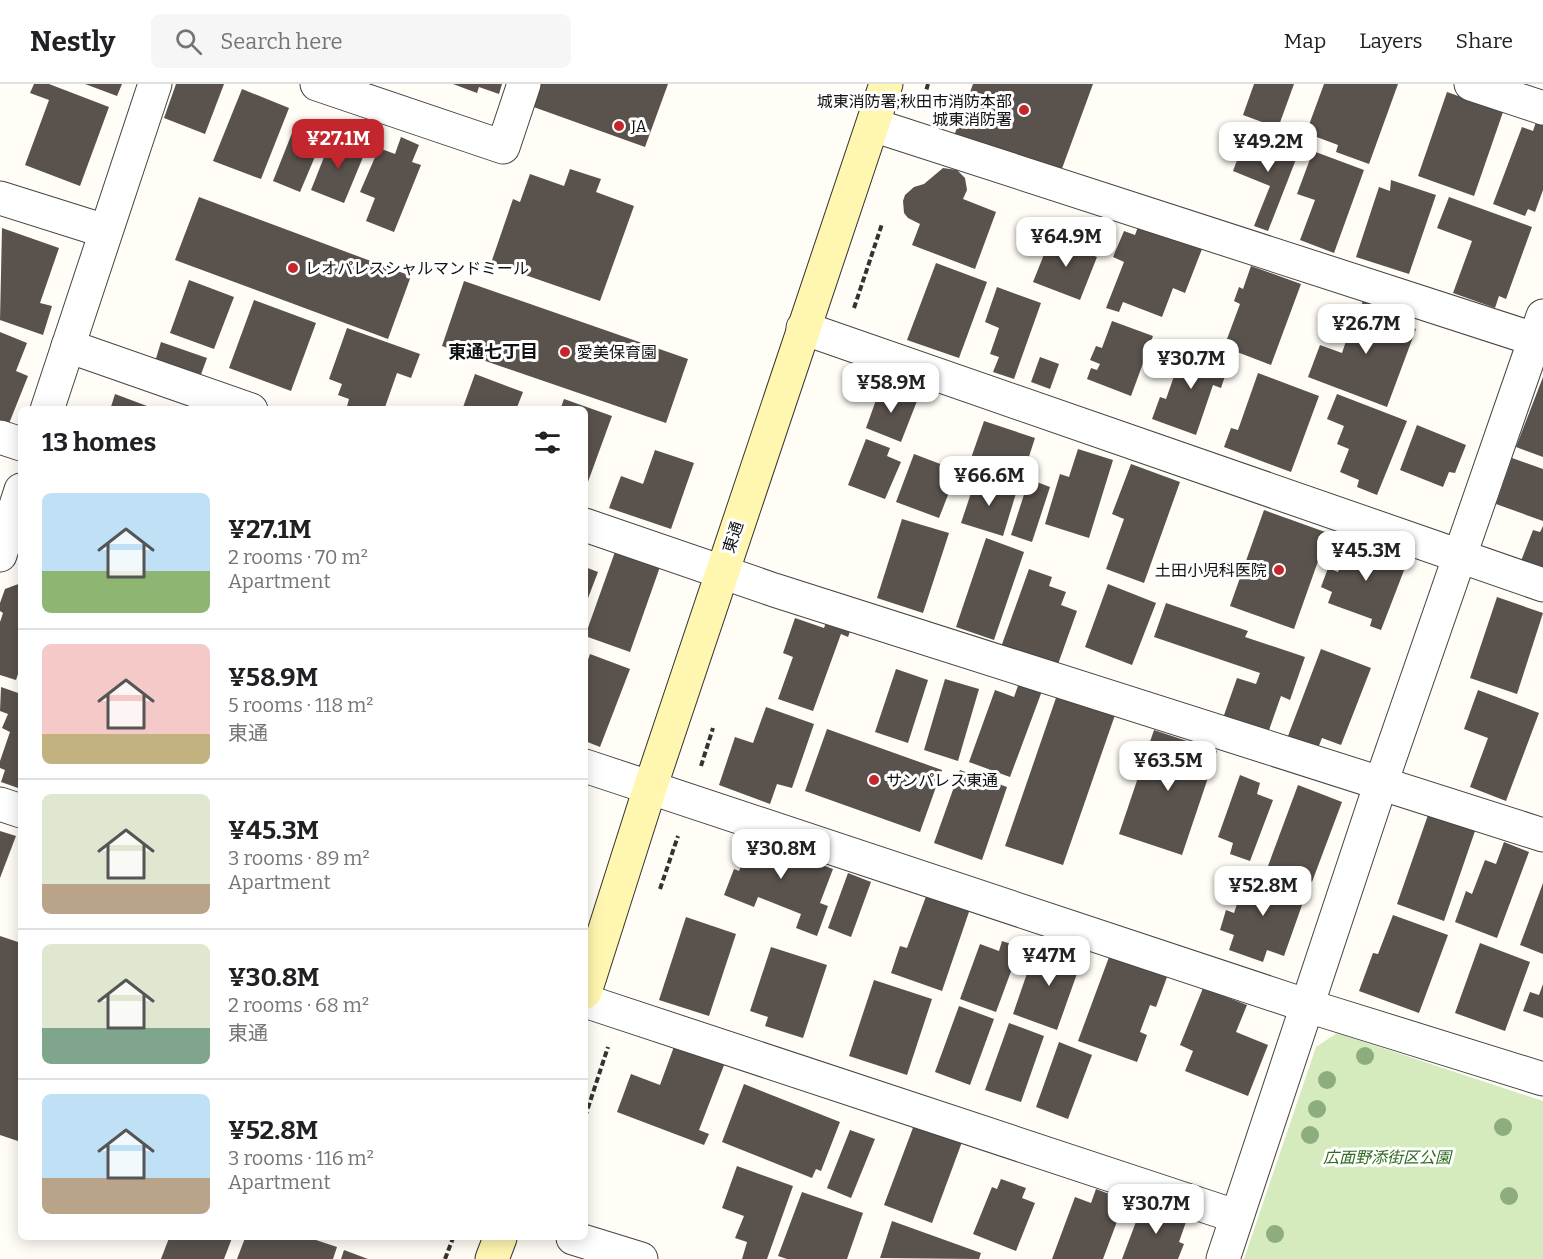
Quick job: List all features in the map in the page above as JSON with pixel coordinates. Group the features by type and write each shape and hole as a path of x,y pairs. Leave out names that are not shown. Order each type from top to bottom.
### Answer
{"street":[{"path":"48,406 155,84"},
{"path":"317,84 503,147 524,84"},
{"name":"東通","path":"588,983 650,788 886,84"},
{"path":"1472,84 1543,108"},
{"path":"873,125 1540,332 1381,783 1223,1259"},
{"path":"0,198 105,231"},
{"path":"803,328 1543,585"},
{"path":"68,346 240,406"},
{"path":"0,436 18,443"},
{"path":"18,499 0,556 18,563"},
{"path":"588,526 722,572 1543,835"},
{"path":"588,767 1308,1006 1543,1079"},
{"path":"0,804 18,810"},
{"path":"588,1002 1236,1216"},
{"path":"492,1259 499,1240"},
{"path":"579,1240 641,1259"}],"path":[{"path":"446,1259 452,1240"}],"green space":[{"name":"広面野添街区公園","path":"1337,1033 1543,1101 1543,1259 1244,1259 1316,1047"}],"building":[{"path":"34,84 49,84 109,107 80,186 25,165 49,100 30,93"},
{"path":"85,84 122,84 117,96"},
{"path":"176,84 224,84 205,134 164,118"},
{"path":"453,84 502,84 499,94 479,87 477,93"},
{"name":"JA","path":"535,84 668,84 645,147 528,105"},
{"name":"城東消防署;秋田市消防本部 城東消防署","path":"973,84 1093,84 1060,174 954,136"},
{"path":"1254,84 1294,84 1278,128 1243,115"},
{"path":"1324,84 1398,84 1369,164 1336,152 1338,145 1306,133"},
{"path":"242,89 289,108 261,179 213,161"},
{"path":"1447,92 1503,112 1474,196 1418,176"},
{"path":"1536,122 1543,124 1543,190 1535,212 1528,209 1525,216 1493,204 1522,127 1533,131"},
{"path":"294,128 322,140 300,192 273,181"},
{"path":"332,137 366,150 344,203 311,190"},
{"path":"401,137 419,145 412,162 421,165 394,232 366,221 375,198 360,192 379,148 395,154"},
{"path":"1245,139 1269,149 1274,139 1300,149 1268,231 1254,226 1270,186 1233,171"},
{"path":"1313,151 1364,170 1334,253 1300,240 1315,200 1297,194"},
{"path":"943,168 957,170 965,178 967,190 963,199 996,212 975,269 912,245 920,224 908,218 904,213 905,195 914,187 924,184"},
{"path":"570,169 601,179 596,192 634,206 600,301 491,263 513,199 520,202 530,174 564,186"},
{"path":"1391,180 1436,195 1409,274 1356,257 1379,187 1390,191"},
{"name":"レオパレスシャルマンドミール","path":"199,197 411,276 388,339 175,260"},
{"path":"1449,197 1532,227 1506,299 1499,296 1495,308 1453,293 1472,241 1437,228"},
{"path":"1139,224 1202,249 1185,293 1173,288 1162,317 1123,302 1119,312 1106,308 1124,262 1113,257 1124,231 1135,235"},
{"path":"2,228 59,248 40,303 52,306 43,335 0,320"},
{"path":"1072,234 1086,240 1082,251 1097,257 1080,300 1033,282 1049,242 1066,248"},
{"path":"936,263 987,282 959,358 907,340"},
{"path":"1251,266 1301,284 1271,365 1224,347 1240,304 1234,301 1239,287 1243,289"},
{"path":"189,280 234,297 214,349 170,333"},
{"name":"愛美保育園","path":"464,281 688,359 666,423 442,346"},
{"path":"997,287 1041,303 1014,379 993,372 999,357 990,354 999,328 985,322"},
{"path":"254,300 316,323 291,391 229,368"},
{"path":"1363,301 1397,314 1394,322 1416,329 1387,407 1308,377 1320,345 1342,353 1348,335 1339,332 1345,315 1356,319"},
{"path":"1112,321 1153,336 1131,396 1087,379 1091,368 1097,370 1100,364 1090,360 1096,346 1102,348"},
{"path":"347,328 420,354 411,378 397,373 385,406 347,406 349,399 338,395 342,384 329,379"},
{"path":"0,332 27,343 16,371 28,376 6,431 0,429"},
{"path":"161,342 207,358 199,380 154,365"},
{"path":"1185,345 1230,361 1221,388 1213,385 1196,435 1152,419 1160,397 1166,399"},
{"path":"1040,357 1059,364 1050,389 1031,382"},
{"path":"1258,373 1319,396 1291,472 1224,447 1231,428 1238,430"},
{"path":"475,374 523,392 518,406 463,406"},
{"path":"1543,377 1543,457 1516,447"},
{"path":"881,386 917,401 901,442 866,428"},
{"path":"115,394 147,406 111,406"},
{"path":"1337,394 1407,421 1377,495 1357,487 1359,480 1340,472 1349,449 1337,444 1344,426 1327,419"},
{"path":"564,399 584,406 561,406"},
{"path":"588,408 612,416 588,482"},
{"path":"984,421 1035,438 1022,478 970,461"},
{"path":"1417,425 1466,445 1455,473 1449,472 1443,487 1400,470"},
{"path":"866,439 890,448 887,456 901,462 885,499 848,485"},
{"path":"1078,449 1113,460 1089,538 1045,524 1060,474 1069,477"},
{"path":"655,450 694,463 671,529 609,508 621,476 643,484"},
{"path":"914,454 943,465 941,471 955,477 939,518 896,502"},
{"path":"1512,458 1543,469 1543,521 1496,504"},
{"path":"1131,464 1180,482 1144,583 1106,569 1124,519 1112,514"},
{"path":"976,478 1017,490 1003,536 961,523"},
{"path":"1029,479 1050,487 1032,542 1011,535"},
{"name":"土田小児科医院","path":"1264,510 1328,533 1294,629 1230,606"},
{"path":"902,519 949,533 923,613 877,598"},
{"path":"1543,526 1543,577 1521,561 1533,530 1540,532"},
{"path":"986,538 1024,552 994,640 956,627"},
{"path":"1350,539 1408,560 1381,630 1370,626 1372,619 1328,603 1332,592 1321,587 1328,568 1338,572"},
{"path":"616,549 661,564 630,652 588,637 588,628"},
{"path":"588,568 598,572 588,598"},
{"path":"1029,569 1052,577 1049,586 1066,592 1061,605 1077,611 1057,667 1001,647"},
{"path":"18,584 18,674 16,680 0,675 0,622 3,613 0,611 0,603 5,589"},
{"path":"1108,584 1156,603 1132,665 1085,647"},
{"path":"1497,597 1543,613 1517,694 1470,678"},
{"path":"1166,603 1248,631 1245,637 1305,657 1290,700 1281,696 1268,733 1223,718 1237,678 1256,684 1260,673 1154,637"},
{"path":"828,617 852,626 848,637 841,634 813,711 778,699 793,657 783,653 795,618 824,628"},
{"path":"1321,649 1371,668 1341,745 1322,738 1318,748 1288,736"},
{"path":"590,654 630,669 600,747 588,742 588,660"},
{"path":"896,669 928,680 908,743 875,732"},
{"path":"945,679 979,689 958,761 924,750"},
{"path":"1019,683 1042,691 1010,777 969,762 995,690 1014,697"},
{"path":"1,687 18,693 18,788 1,782 5,770 0,768 0,761 10,732 2,728 8,714 0,711"},
{"path":"1478,690 1539,713 1506,801 1470,787 1488,738 1464,729"},
{"path":"1057,695 1115,715 1063,865 1005,846"},
{"path":"766,707 814,724 792,788 777,784 770,804 719,785 735,737 753,743"},
{"name":"サンパレス東通","path":"827,729 942,770 920,832 805,791"},
{"path":"1154,730 1217,751 1182,855 1119,834"},
{"path":"960,770 1007,787 982,860 934,843"},
{"path":"1240,775 1260,783 1257,794 1273,800 1250,861 1230,854 1233,843 1218,837"},
{"path":"1298,785 1342,802 1312,882 1268,866"},
{"path":"1428,815 1475,831 1444,921 1397,904"},
{"path":"748,829 808,852 806,859 833,869 820,903 828,906 817,936 796,928 801,914 758,897 754,907 724,895 734,869 739,871 747,851 741,849"},
{"path":"0,831 16,836 0,878"},
{"path":"1504,842 1529,852 1497,938 1455,922 1466,891 1472,894 1485,860 1496,864"},
{"path":"1248,871 1307,891 1284,956 1267,950 1263,962 1229,950 1234,935 1220,930 1226,910 1234,913"},
{"path":"848,873 871,882 851,937 828,928"},
{"path":"1543,883 1543,954 1520,945"},
{"path":"928,891 971,906 942,991 891,973 900,946 907,948"},
{"path":"1393,915 1448,935 1419,1013 1359,991 1373,953 1378,954"},
{"path":"686,917 736,934 709,1016 659,1000"},
{"path":"0,936 18,942 18,1141 0,1135"},
{"path":"1002,941 1020,947 996,1012 960,999 980,944 999,951"},
{"path":"1063,943 1085,951 1057,1030 1013,1014 1033,956 1055,964"},
{"path":"1480,943 1530,962 1505,1031 1455,1013"},
{"path":"771,947 827,965 803,1038 765,1026 768,1017 750,1011"},
{"path":"1109,957 1167,977 1156,1007 1150,1005 1140,1032 1147,1035 1137,1062 1078,1041"},
{"path":"874,980 932,999 907,1075 849,1056"},
{"path":"1543,984 1543,1018 1523,1011 1530,992 1539,995"},
{"path":"1203,988 1247,1005 1236,1032 1268,1045 1248,1096 1185,1071 1193,1051 1180,1045"},
{"path":"959,1006 994,1019 970,1085 935,1072"},
{"path":"1009,1023 1044,1036 1021,1102 985,1090"},
{"path":"676,1041 726,1060 699,1130 709,1134 704,1145 617,1112 631,1074 660,1085"},
{"path":"1059,1042 1092,1055 1068,1119 1036,1107"},
{"path":"744,1084 840,1122 821,1171 816,1169 812,1178 722,1142"},
{"path":"914,1125 962,1142 932,1223 884,1205"},
{"path":"850,1130 875,1139 851,1198 827,1188"},
{"path":"737,1166 793,1186 767,1259 742,1259 747,1242 735,1238 744,1216 722,1208"},
{"path":"1001,1179 1026,1188 1022,1198 1035,1203 1016,1251 973,1234 992,1187 997,1189"},
{"path":"1096,1189 1125,1200 1103,1259 1052,1259 1075,1197 1091,1203"},
{"path":"802,1192 863,1213 847,1259 787,1259 778,1256"},
{"path":"1143,1203 1187,1219 1179,1242 1184,1244 1178,1259 1122,1259"},
{"path":"892,1221 981,1253 979,1259 880,1258"},
{"path":"168,1240 231,1240 224,1259 161,1259"},
{"path":"244,1240 316,1240 337,1247 333,1259 237,1259"},
{"path":"344,1250 368,1259 341,1259"}],"place":[{"name":"城東消防署;秋田市消防本部 城東消防署","path":"1024,110"},
{"name":"JA","path":"619,126"},
{"name":"レオパレスシャルマンドミール","path":"293,268"},
{"name":"愛美保育園","path":"565,352"},
{"name":"土田小児科医院","path":"1279,570"},
{"name":"サンパレス東通","path":"874,780"}],"district":[{"name":"東通七丁目","path":"493,352"}]}
